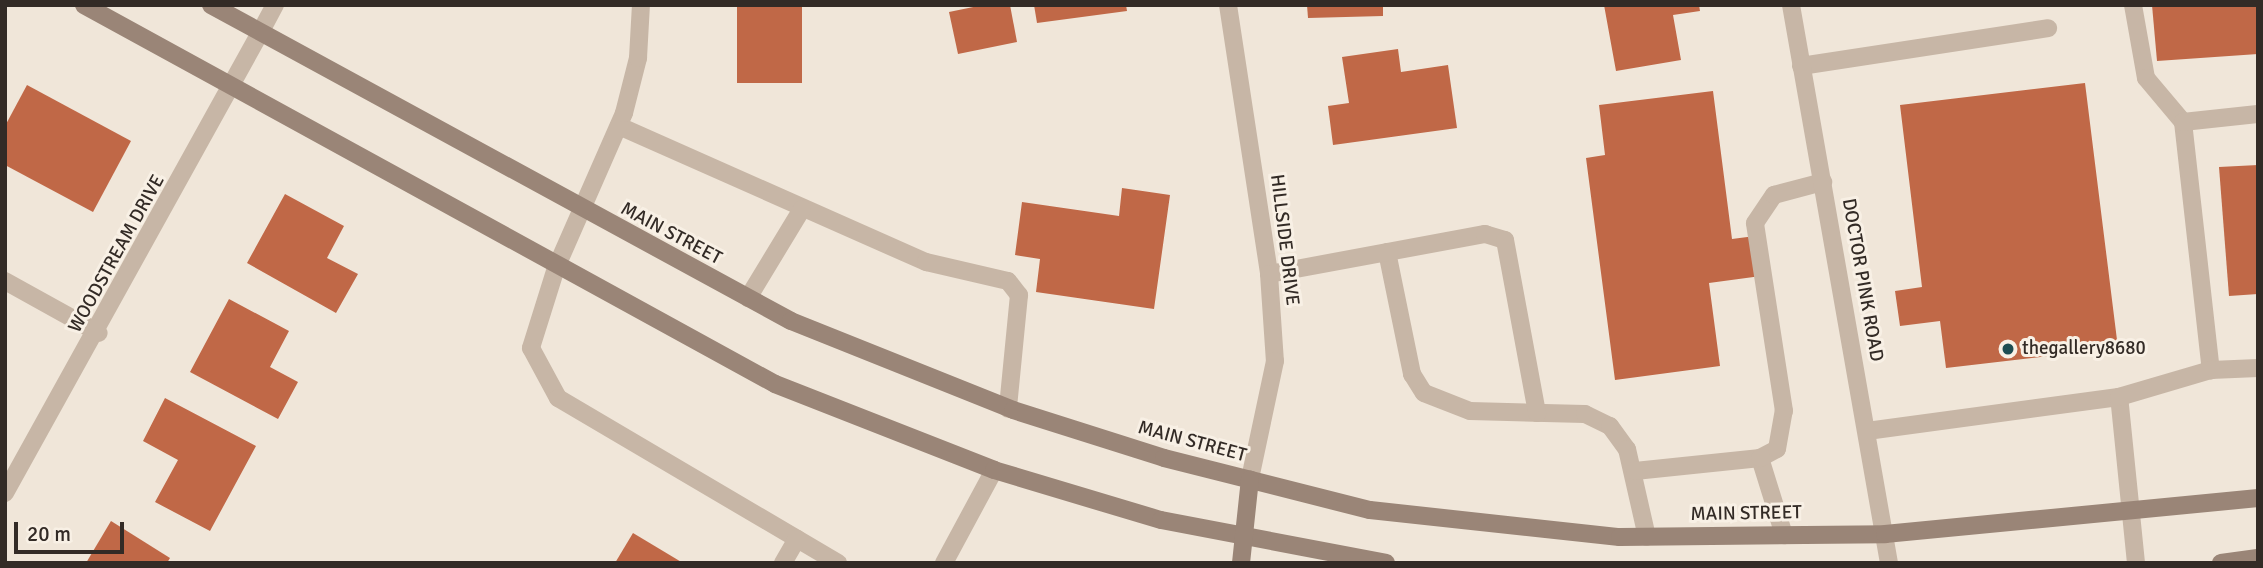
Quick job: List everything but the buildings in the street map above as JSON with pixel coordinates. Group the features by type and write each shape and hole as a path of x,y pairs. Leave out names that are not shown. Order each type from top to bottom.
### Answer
{"main road":[{"path":"84,5 556,268 775,384 994,470 1243,537 1387,563"},
{"name":"MAIN STREET","path":"211,5 748,299 1008,408 1250,479 1370,510 1647,537 1885,534 2258,498"},
{"path":"1241,563 1250,479"},
{"path":"2221,563 2258,558"}],"street":[{"name":"WOODSTREAM DRIVE","path":"5,492 99,333 275,5"},
{"path":"641,5 638,58 619,126 586,211 556,268 531,348 558,398 838,563"},
{"name":"HILLSIDE DRIVE","path":"1228,5 1269,274 1275,361 1250,479"},
{"name":"DOCTOR PINK ROAD","path":"1791,5 1889,563"},
{"path":"2133,5 2146,78 2183,122 2211,370"},
{"path":"1801,66 2048,28"},
{"path":"2183,122 2258,114"},
{"path":"619,126 926,262 1009,281 1019,295 1008,408"},
{"path":"1634,471 1760,458 1777,449 1785,433 1755,223 1774,195 1823,182"},
{"path":"748,299 802,209"},
{"path":"1269,274 1485,234 1505,240 1537,413"},
{"path":"1387,253 1412,374 1424,393 1470,411 1584,414 1609,426 1634,471 1647,537"},
{"path":"5,281 99,333"},
{"path":"1867,431 2119,397 2211,370 2258,368"},
{"path":"2119,397 2136,563"},
{"path":"1760,458 1784,535"},
{"path":"944,563 994,470"},
{"path":"783,563 797,539"}],"place":[{"name":"thegallery8680","path":"2008,349"}]}
